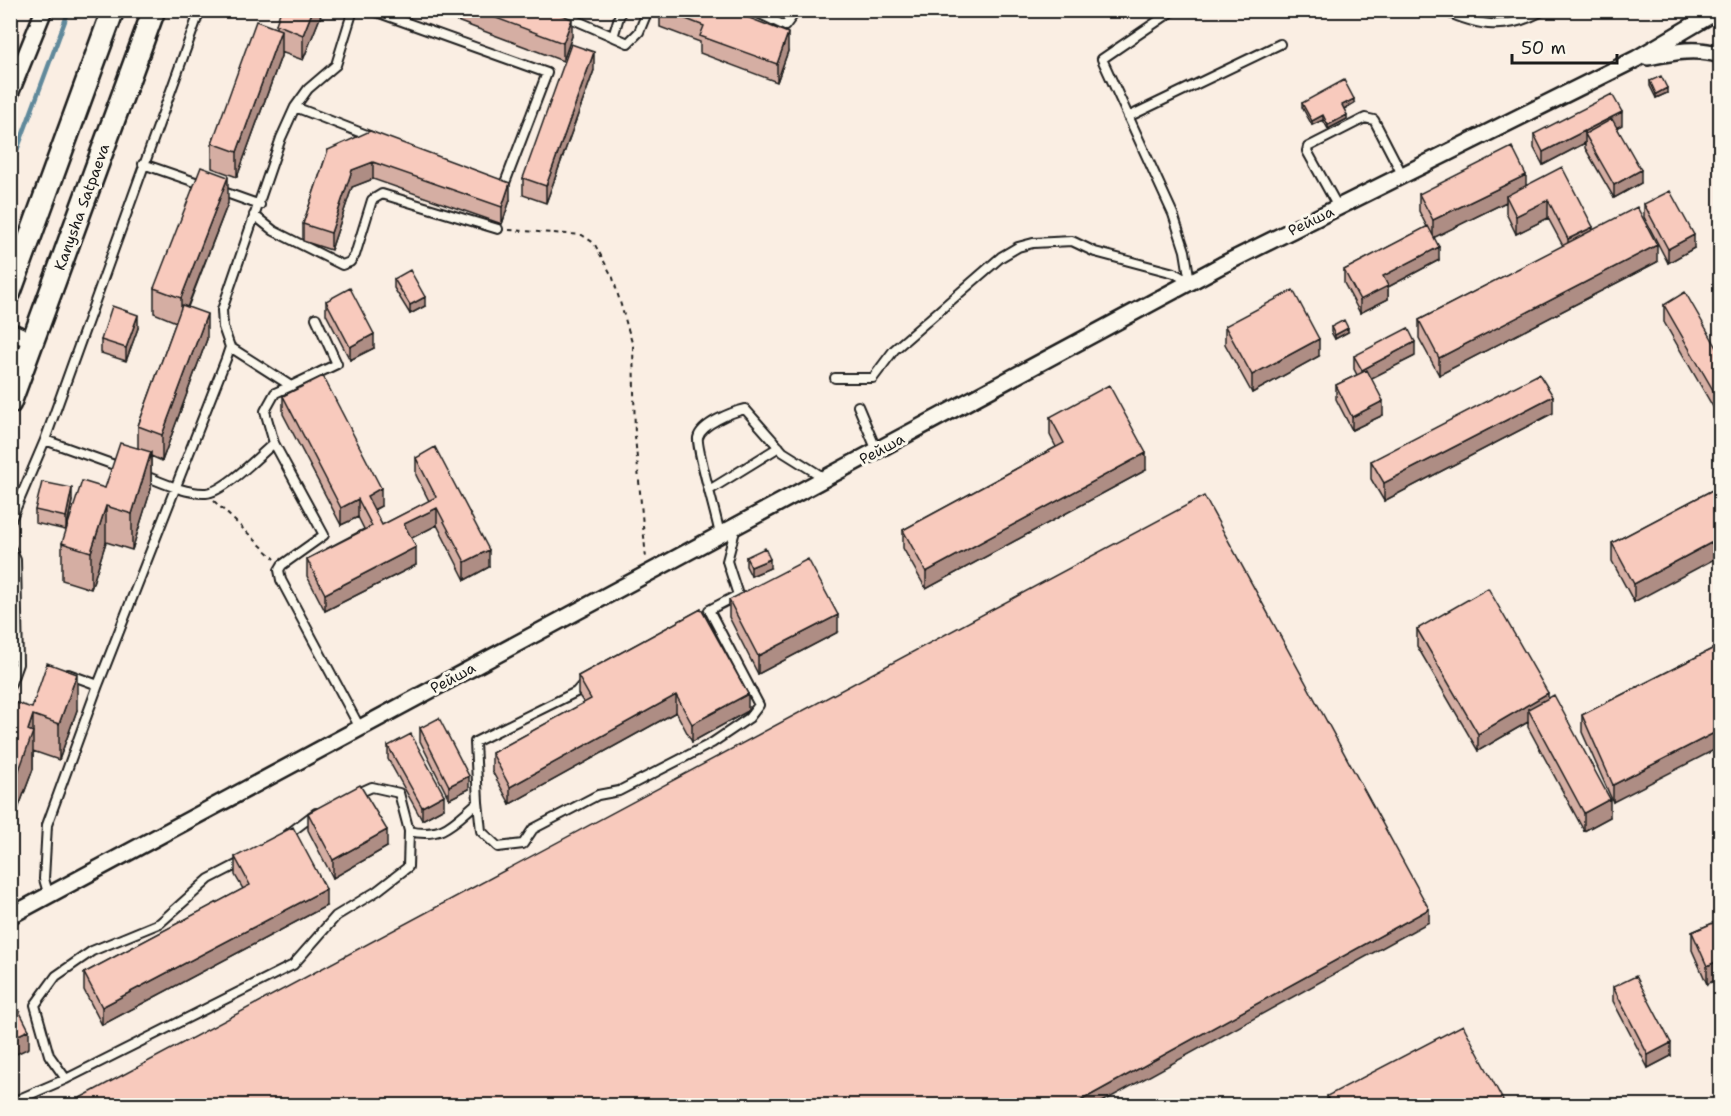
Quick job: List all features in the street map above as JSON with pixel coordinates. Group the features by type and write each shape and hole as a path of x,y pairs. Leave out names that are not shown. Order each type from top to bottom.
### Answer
{"main road":[{"path":"10,292 113,10"},
{"name":"Kanysha Satpaeva","path":"10,403 154,10"}],"street":[{"path":"10,94 44,10"},
{"name":"Рейша","path":"10,916 50,897 1190,282 1636,59 1718,11"},
{"path":"1636,59 1680,51 1706,50 1720,55"},
{"path":"10,331 33,341"}],"lane":[{"path":"10,522 45,440 200,10"},
{"path":"50,897 44,879 47,825 98,686 230,347 222,310 254,215 260,205 281,138 295,107 308,89 336,65 353,10"},
{"path":"371,10 547,73 504,189 493,184"},
{"path":"552,10 628,43 635,38 648,10"},
{"path":"614,37 621,10"},
{"path":"752,10 785,26 796,10"},
{"path":"1174,10 1102,59 1173,214 1185,251 1190,282"},
{"path":"1443,10 1468,22 1497,25 1517,22 1544,10"},
{"path":"1128,117 1280,44"},
{"path":"295,107 383,141"},
{"path":"1338,207 1308,151 1311,145 1356,122 1365,118 1374,120 1403,176"},
{"path":"143,164 260,205"},
{"path":"254,215 274,231 342,265 350,262 355,255 372,200 382,194 498,229"},
{"path":"835,378 873,378 894,350 945,304 974,283 1001,257 1025,245 1072,241 1095,252 1174,273 1190,282"},
{"path":"316,318 337,364 275,393 265,411 274,443 324,535 282,565 279,570 281,580 360,728"},
{"path":"230,347 291,386"},
{"path":"858,406 878,451"},
{"path":"720,535 711,489 698,446 698,436 704,429 736,411 745,409 779,447 794,460 826,479"},
{"path":"45,440 175,487 207,493 223,486 274,443"},
{"path":"711,489 779,447"},
{"path":"700,616 738,595 727,561 736,527"},
{"path":"10,547 16,560 18,664 10,686"},
{"path":"589,678 576,692 475,742 481,831 498,847 523,844 533,829 598,795 619,791 712,743 749,718 759,705 709,610"},
{"path":"54,669 98,686"},
{"path":"10,1103 66,1079 293,966 336,916 377,891 408,867 409,831 399,793 372,787 341,801"},
{"path":"409,831 426,835 443,832 478,802"},
{"path":"284,838 321,810"},
{"path":"66,1079 49,1055 35,1005 56,976 92,951 160,923 208,879 256,855"}],"path":[{"path":"498,229 582,236 594,243 613,279 633,346 635,436 647,574"},
{"path":"207,493 248,536 282,565"}],"building":[{"path":"281,10 313,10 303,35 276,24"},
{"path":"475,10 549,10 572,19 563,43"},
{"path":"663,10 729,10 788,33 777,64 700,36 704,26"},
{"path":"256,21 281,30 237,152 212,143"},
{"path":"571,44 594,52 546,186 523,178"},
{"path":"1661,76 1667,88 1656,94 1650,81"},
{"path":"1344,80 1354,99 1342,105 1347,115 1328,125 1323,115 1312,121 1302,103"},
{"path":"1612,94 1622,112 1543,152 1534,134"},
{"path":"1612,119 1641,170 1614,185 1585,134"},
{"path":"370,131 510,183 502,207 373,162 352,170 331,233 303,224 328,150"},
{"path":"1512,147 1526,175 1433,220 1419,194"},
{"path":"201,167 228,177 181,298 154,288"},
{"path":"1562,167 1593,227 1568,239 1548,200 1516,216 1506,196"},
{"path":"1670,191 1694,235 1668,249 1644,204"},
{"path":"1637,207 1657,245 1439,358 1419,320"},
{"path":"1428,226 1439,247 1383,276 1388,286 1360,300 1344,270"},
{"path":"410,270 425,297 410,305 394,279"},
{"path":"350,288 374,334 350,347 326,301"},
{"path":"1293,290 1319,339 1252,375 1225,326"},
{"path":"1685,292 1720,353 1720,402 1664,305"},
{"path":"182,305 207,314 162,435 138,426"},
{"path":"112,306 138,315 126,348 101,340"},
{"path":"1344,320 1348,328 1335,335 1331,327"},
{"path":"1408,328 1415,342 1362,370 1354,356"},
{"path":"1367,370 1383,401 1352,417 1336,385"},
{"path":"1539,374 1553,396 1384,483 1371,461"},
{"path":"323,376 381,488 367,496 382,525 436,497 416,458 435,447 489,550 465,562 437,508 404,524 416,547 325,594 307,559 372,526 358,499 341,508 283,396"},
{"path":"1109,385 1146,453 926,572 903,530 1064,443 1050,417"},
{"path":"120,443 151,452 132,514 106,506 91,552 62,543 82,481 105,488"},
{"path":"42,482 72,488 66,517 35,510"},
{"path":"1720,486 1720,538 1634,584 1612,543"},
{"path":"1204,496 1429,909 1071,1106 65,1106"},
{"path":"765,548 770,559 751,567 746,557"},
{"path":"808,559 838,615 758,656 729,600"},
{"path":"1488,588 1548,693 1478,734 1417,629"},
{"path":"701,609 748,694 692,724 676,695 510,787 492,753 591,699 578,676"},
{"path":"1720,645 1720,730 1613,785 1582,715"},
{"path":"47,663 77,674 59,724 33,715 28,730 33,732 18,773 10,770 10,703 11,701 32,708"},
{"path":"1554,695 1610,799 1584,813 1528,709"},
{"path":"439,718 469,776 449,786 420,728"},
{"path":"411,734 444,795 422,807 388,746"},
{"path":"360,785 387,830 333,860 308,813"},
{"path":"293,827 326,889 102,1007 84,973 250,885 235,857"},
{"path":"1720,920 1720,960 1707,966 1692,932"},
{"path":"1636,976 1671,1043 1648,1055 1613,987"},
{"path":"10,993 29,1030 10,1039"},
{"path":"1463,1025 1506,1106 1331,1106 1327,1096"}],"waterway":[{"path":"10,169 69,10"}]}
